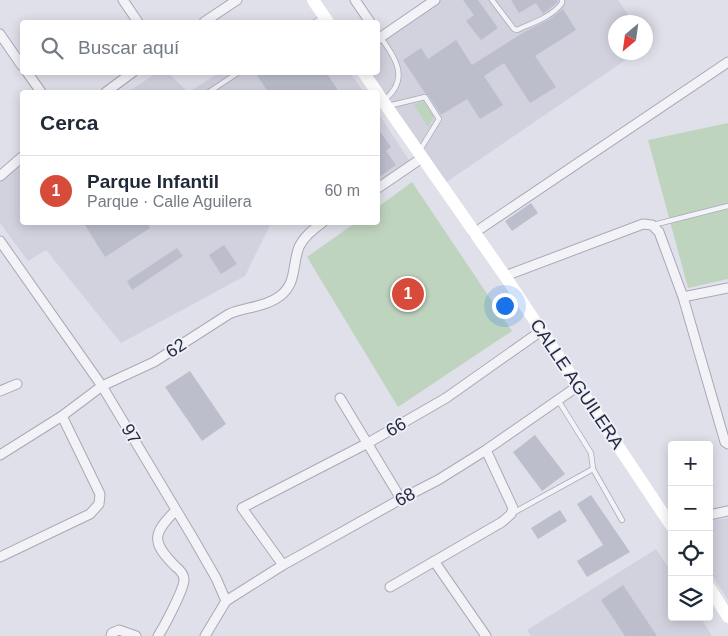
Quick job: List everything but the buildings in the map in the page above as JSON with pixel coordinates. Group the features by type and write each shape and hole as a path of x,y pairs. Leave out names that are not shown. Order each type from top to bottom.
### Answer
{"main road":[{"path":"313,0 322,20"},
{"name":"CALLE AGUILERA","path":"365,75 375,90"},
{"name":"CALLE AGUILERA","path":"381,99 505,276 668,521"},
{"path":"713,593 728,617"}],"street":[{"path":"123,0 137,20"},
{"path":"207,20 237,0"},
{"path":"355,0 369,20"},
{"path":"380,35 435,0"},
{"path":"0,34 20,63"},
{"path":"474,233 728,62"},
{"path":"29,75 40,90"},
{"path":"109,90 129,75"},
{"path":"380,186 420,155"},
{"path":"0,176 20,159"},
{"path":"505,276 643,224 652,225 659,232 682,297 727,443"},
{"name":"62","path":"0,455 62,416 102,386 141,370 229,314 274,300 281,295 290,287 299,248 312,230 319,225"},
{"name":"97","path":"0,241 102,386 216,578 226,600"},
{"path":"682,297 728,288"},
{"name":"66","path":"283,565 242,508 368,443 446,398 542,331"},
{"path":"0,391 18,384"},
{"name":"68","path":"226,600 283,565 438,480 486,450 578,386"},
{"path":"340,398 401,499"},
{"path":"0,557 90,514 100,504 100,494 62,416"},
{"path":"390,586 502,522 511,514 513,508 486,450"},
{"path":"158,636 167,622 184,580 182,573 168,559 159,545 157,535 161,526 176,510"},
{"path":"713,514 728,511"},
{"path":"434,561 486,636"},
{"path":"205,636 226,600"},
{"path":"111,636 112,633 120,630 136,636"}],"lane":[{"path":"492,0 514,29 517,30 542,19 560,7 562,0"},
{"path":"380,38 394,56 398,73 392,92 381,99"},
{"path":"212,90 235,75"},
{"path":"381,99 425,97 439,119 420,155"},
{"path":"652,225 728,206"},
{"path":"558,400 591,453 593,469 622,520"},
{"path":"511,514 593,469"}],"shaded area":[{"path":"436,0 618,0 628,15 608,15 608,60 626,60 445,183 368,75 380,75 380,37"},
{"path":"154,75 170,75 186,90 131,90"},
{"path":"215,75 351,75 363,90 192,90"},
{"path":"380,116 411,163 380,182"},
{"path":"20,166 20,225 270,225 245,276 121,343 46,250 28,261 0,223 0,181"},
{"path":"728,518 728,600 713,576 713,520"},
{"path":"656,549 668,567 668,621 703,621 712,636 531,636 527,630"}],"green space":[{"path":"423,101 434,116 428,127 414,105"},
{"path":"728,123 728,279 688,288 648,140"},
{"path":"412,182 512,331 398,407 307,257 352,225 380,225 380,206"}],"place":[{"name":"Parque Infantil","path":"408,294"}]}
